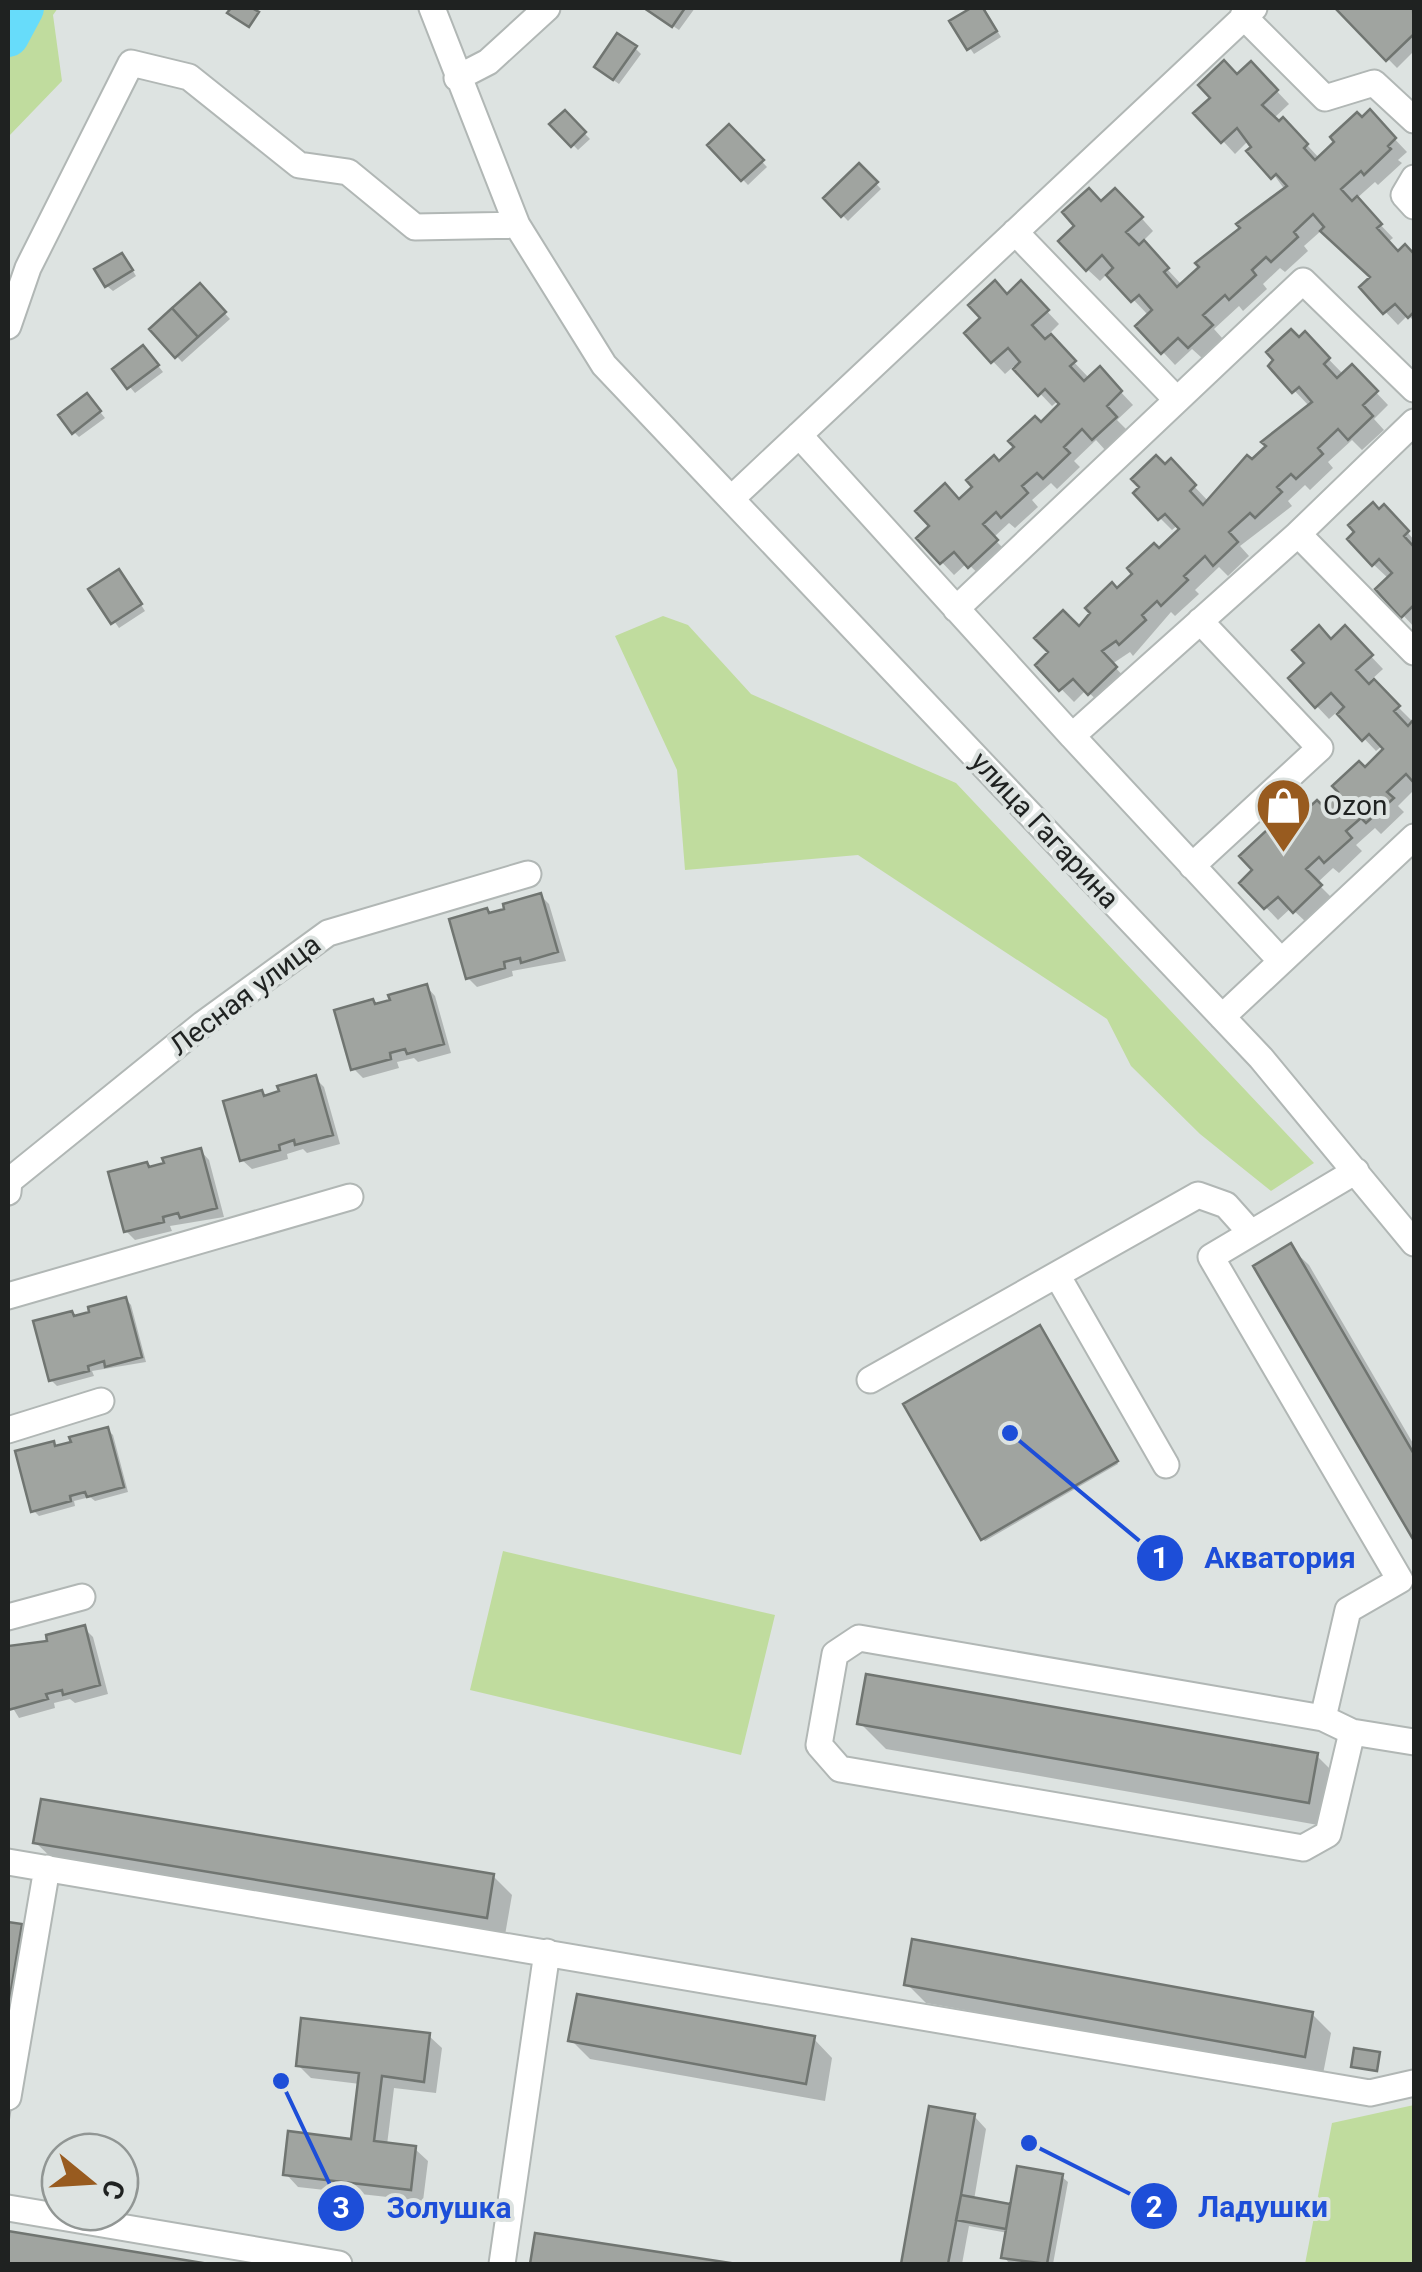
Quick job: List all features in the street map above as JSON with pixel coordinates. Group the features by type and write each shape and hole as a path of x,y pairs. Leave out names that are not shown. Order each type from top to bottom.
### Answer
{"street":[{"name":"улица Гагарина","path":"432,8 517,225 604,365 1222,1016 1414,1243"},
{"path":"457,78 488,62 547,8"},
{"path":"731,499 1249,12 1325,98 1374,83 1414,120"},
{"path":"8,326 28,268 131,63 189,77 300,165 348,172 414,228 517,225"},
{"path":"1414,178 1404,195 1414,206"},
{"path":"1015,232 1177,400"},
{"path":"956,609 1303,282 1414,389"},
{"path":"1072,736 1298,534 1414,422"},
{"path":"799,435 1281,962"},
{"path":"1298,534 1414,652"},
{"path":"1192,866 1320,748 1200,621"},
{"path":"1222,1016 1414,837"},
{"name":"Лесная улица","path":"8,1192 9,1182 203,1024 328,933 528,874"},
{"path":"8,1155 35,1162"},
{"path":"1323,1718 1348,1610 1400,1580 1210,1258 1356,1170"},
{"path":"870,1380 1198,1195 1226,1205 1251,1233"},
{"path":"8,1296 350,1197"},
{"path":"1058,1275 1166,1464"},
{"path":"8,1430 101,1401"},
{"path":"8,1616 82,1597"},
{"path":"1352,1732 1328,1834 1303,1848 840,1768 820,1745 835,1654 859,1638 1323,1718 1352,1732 1414,1742"},
{"path":"8,1862 1370,2093 1414,2083"},
{"path":"8,2097 47,1868"},
{"path":"502,2264 548,1952"},
{"path":"8,2208 339,2264"}],"green space":[{"path":"8,8 58,8 53,15 62,81 8,137"},
{"path":"663,616 688,625 751,694 956,783 1314,1163 1271,1191 1200,1134 1131,1066 1107,1019 858,855 685,870 677,770 615,636"},
{"path":"503,1551 775,1615 741,1755 470,1690"},
{"path":"1414,2105 1414,2264 1305,2264 1332,2123"}],"building":[{"path":"231,8 259,12 249,27 227,13"},
{"path":"644,8 685,8 672,27"},
{"path":"971,8 983,8 997,31 967,50 949,21"},
{"path":"1335,8 1413,8 1414,34 1386,61"},
{"path":"617,33 637,46 613,80 594,67"},
{"path":"1224,60 1237,74 1251,61 1278,90 1262,105 1279,121 1283,117 1308,144 1304,148 1315,160 1334,142 1330,137 1357,112 1362,117 1370,109 1396,138 1388,146 1391,149 1364,175 1361,171 1341,189 1352,201 1357,196 1382,224 1377,228 1398,251 1405,244 1414,254 1414,312 1408,318 1395,304 1383,314 1359,287 1370,277 1320,231 1324,227 1313,214 1294,232 1298,237 1271,262 1266,257 1252,270 1256,275 1229,300 1225,295 1203,315 1213,325 1188,348 1178,338 1161,354 1135,326 1152,310 1139,295 1131,302 1106,275 1113,268 1102,255 1086,271 1058,241 1074,226 1062,212 1089,188 1101,201 1115,188 1143,217 1126,232 1139,245 1144,240 1169,268 1164,272 1177,287 1199,267 1195,263 1240,228 1236,224 1287,186 1276,174 1271,179 1246,151 1251,147 1237,128 1221,143 1193,113 1210,98 1198,85"},
{"path":"565,110 586,132 571,147 549,124"},
{"path":"729,124 764,160 741,181 707,145"},
{"path":"859,163 878,182 841,217 823,198"},
{"path":"122,253 133,270 105,287 94,269"},
{"path":"995,280 1007,294 1021,280 1049,310 1032,325 1045,339 1051,334 1076,361 1070,366 1084,381 1100,366 1122,391 1107,406 1117,417 1092,440 1082,429 1064,447 1070,453 1043,479 1037,473 1022,486 1028,493 1001,518 996,512 983,524 998,540 968,568 954,552 940,564 916,538 929,526 915,511 945,483 959,499 972,487 966,480 994,455 999,461 1014,447 1008,441 1035,416 1041,422 1059,404 1045,389 1038,396 1013,369 1020,362 1008,348 991,363 964,333 980,318 968,305"},
{"path":"200,283 226,312 198,337 172,308"},
{"path":"172,308 198,337 175,358 149,329"},
{"path":"1291,329 1299,337 1305,331 1330,358 1324,364 1337,378 1352,364 1378,391 1363,405 1373,416 1348,440 1338,429 1318,448 1323,454 1296,479 1291,474 1277,487 1282,492 1255,518 1250,513 1229,532 1238,542 1213,566 1205,556 1184,576 1188,580 1161,606 1157,601 1142,615 1146,620 1119,645 1116,641 1102,651 1117,667 1088,695 1073,679 1059,691 1035,665 1048,652 1034,638 1063,610 1079,626 1090,613 1085,608 1112,582 1117,588 1132,574 1127,568 1154,543 1159,548 1179,529 1165,514 1158,520 1133,493 1139,487 1131,479 1156,455 1165,464 1171,458 1196,485 1190,491 1203,505 1247,455 1252,459 1266,446 1261,442 1312,402 1299,387 1292,393 1268,366 1273,360 1266,352"},
{"path":"143,345 159,365 127,389 112,369"},
{"path":"87,393 101,411 72,434 58,415"},
{"path":"1373,502 1379,509 1384,504 1409,531 1404,536 1414,547 1414,605 1401,618 1375,589 1392,573 1379,559 1372,566 1347,539 1354,532 1348,525"},
{"path":"119,569 142,604 111,624 88,589"},
{"path":"1319,625 1331,639 1345,625 1373,655 1356,670 1369,684 1374,679 1400,706 1394,711 1408,726 1414,719 1414,783 1406,774 1387,792 1394,798 1366,823 1361,818 1346,831 1352,838 1324,863 1319,857 1306,869 1322,885 1293,913 1278,897 1264,909 1239,883 1252,870 1239,856 1269,828 1283,844 1296,832 1290,825 1317,800 1323,806 1338,792 1332,786 1359,761 1365,767 1383,749 1369,734 1362,741 1337,714 1344,707 1331,693 1315,708 1288,678 1304,663 1292,650"},
{"path":"541,893 558,952 521,963 520,958 504,962 505,968 466,979 449,919 487,908 489,913 504,909 503,904"},
{"path":"427,984 444,1044 407,1054 405,1049 390,1053 391,1059 351,1070 334,1010 373,999 375,1004 390,1000 388,995"},
{"path":"316,1075 333,1135 295,1145 294,1140 279,1145 280,1150 240,1161 223,1101 262,1090 264,1096 279,1091 277,1086"},
{"path":"201,1148 217,1208 180,1218 178,1213 163,1217 164,1222 124,1232 108,1172 147,1162 149,1167 164,1163 162,1158"},
{"path":"1291,1243 1414,1454 1414,1541 1253,1266"},
{"path":"126,1297 142,1357 105,1367 104,1361 88,1366 89,1371 49,1381 33,1321 72,1311 74,1316 89,1312 88,1307"},
{"path":"1040,1325 1118,1461 981,1540 903,1404"},
{"path":"108,1427 124,1487 87,1497 85,1492 70,1496 71,1501 31,1512 15,1451 54,1441 55,1446 71,1442 69,1437"},
{"path":"85,1625 100,1685 63,1695 62,1690 46,1694 48,1699 8,1710 8,1646 47,1641 46,1635"},
{"path":"866,1674 1318,1753 1309,1803 857,1724"},
{"path":"41,1799 494,1874 487,1918 33,1843"},
{"path":"8,1922 22,1924 8,2008"},
{"path":"912,1939 1313,2012 1305,2057 904,1985"},
{"path":"577,1994 815,2036 806,2084 568,2041"},
{"path":"301,2018 430,2033 424,2082 382,2076 374,2141 416,2146 411,2190 283,2175 288,2131 351,2139 359,2073 296,2066"},
{"path":"1354,2048 1380,2052 1377,2071 1351,2067"},
{"path":"929,2106 975,2114 961,2195 948,2264 901,2264"},
{"path":"1017,2166 1063,2174 1047,2264 1001,2258"},
{"path":"961,2195 1010,2204 1006,2229 956,2220"},
{"path":"8,2231 209,2264 8,2264"},
{"path":"535,2233 737,2264 530,2264"}],"waterway":[{"path":"8,36 23,8"}],"place":[{"name":"Ozon","path":"1284,854"},
{"name":"Акватория","path":"1010,1433"},
{"name":"Золушка","path":"281,2081"},
{"name":"Ладушки","path":"1029,2143"}]}
